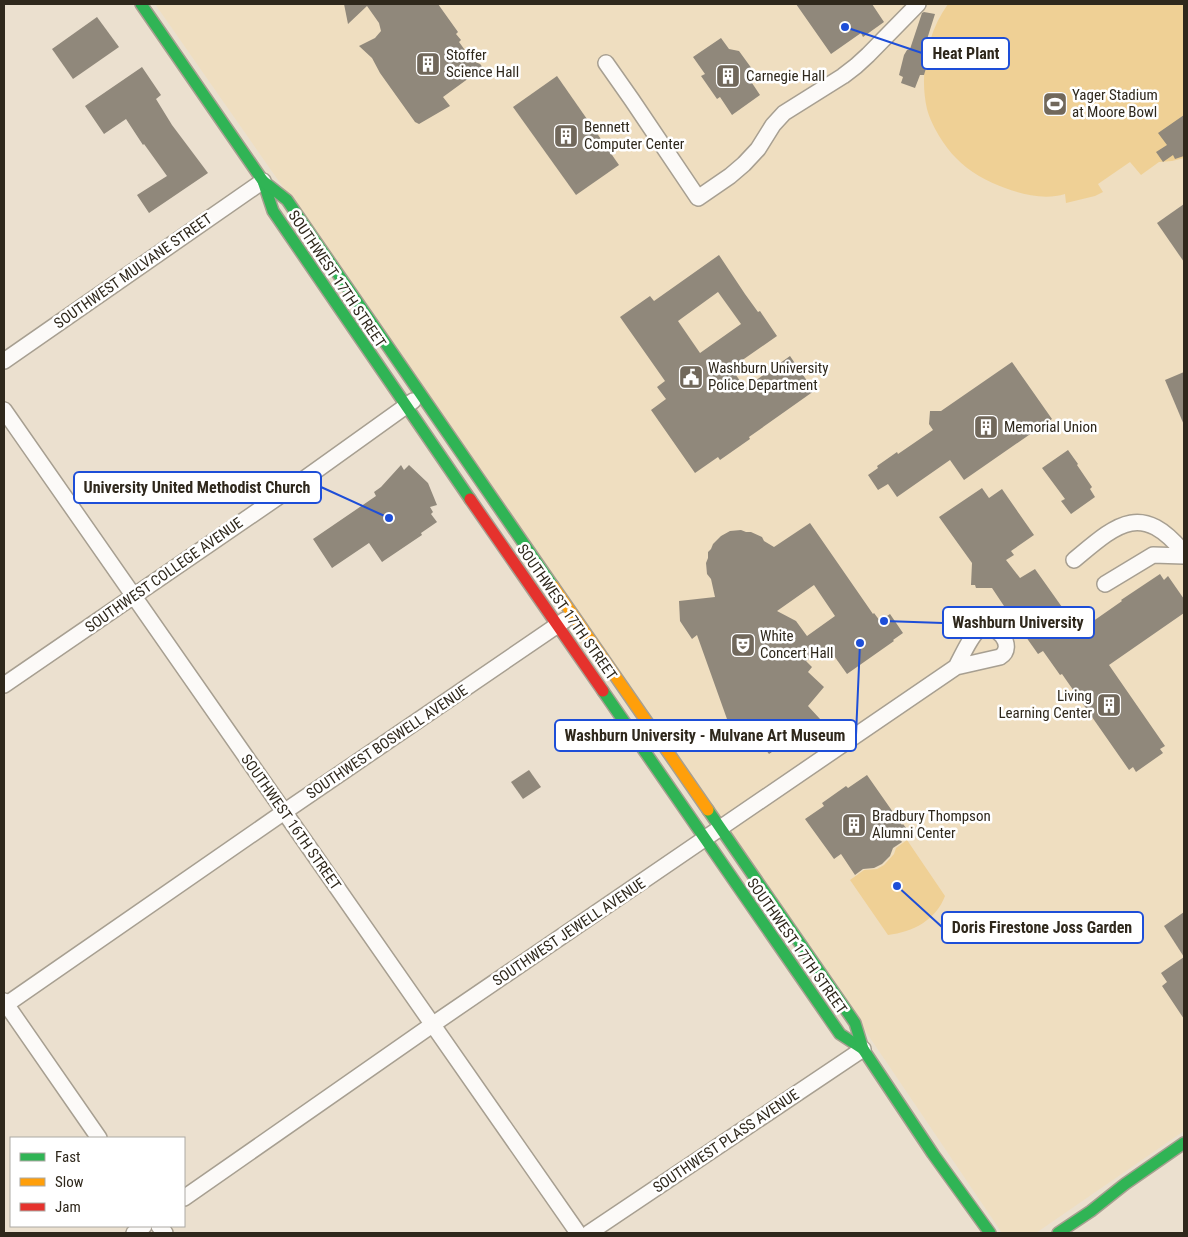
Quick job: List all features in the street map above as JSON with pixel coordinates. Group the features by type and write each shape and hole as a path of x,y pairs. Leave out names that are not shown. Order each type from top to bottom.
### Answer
{"main road":[{"name":"SOUTHWEST 17TH STREET","path":"141,4 263,181 273,211 557,625 840,1034 863,1049"},
{"name":"SOUTHWEST 17TH STREET","path":"263,181 287,200 422,395 855,1023 863,1049 933,1154 990,1233"},
{"path":"1058,1233 1184,1143"}],"street":[{"path":"606,63 698,198 744,164 758,149 773,125 784,113 856,66 918,4"},
{"name":"SOUTHWEST MULVANE STREET","path":"4,361 263,181"},
{"name":"SOUTHWEST COLLEGE AVENUE","path":"4,685 300,482 422,395"},
{"name":"SOUTHWEST 16TH STREET","path":"4,410 578,1233"},
{"path":"1074,560 1111,531 1134,522 1146,523 1159,529 1178,545 1184,554"},
{"path":"1105,584 1153,555 1184,554"},
{"name":"SOUTHWEST BOSWELL AVENUE","path":"4,1004 572,614"},
{"name":"SOUTHWEST JEWELL AVENUE","path":"185,1197 432,1025 956,667"},
{"path":"4,1004 98,1137"},
{"name":"SOUTHWEST PLASS AVENUE","path":"589,1233 863,1049"}],"shaded area":[{"path":"155,4 1184,4 1184,1131 1036,1233 1002,1233 787,916 380,326"},
{"name":"Yager Stadium at Moore Bowl","path":"948,4 1184,4 1184,158 1159,162 1141,175 1130,162 1098,184 1103,192 1095,196 1066,203 1065,194 1050,197 1027,195 985,180 961,163 947,148 927,109 924,82 927,54 935,28"},
{"path":"907,840 945,896 936,912 930,918 915,928 888,935 850,880 864,870 877,869 884,865 894,854 896,848"}],"building":[{"name":"Stoffer Science Hall","path":"344,4 438,4 458,32 456,34 461,40 459,42 473,61 481,65 482,75 476,79 469,78 443,97 450,106 419,124 415,122 380,73 372,58 359,46 375,38 381,31 379,23 367,6 348,24"},
{"path":"796,4 872,4 884,22 863,37 861,33 831,54"},
{"path":"922,13 935,14 923,52 927,65 924,75 920,75 915,88 901,83 903,77 899,75 904,55 910,49"},
{"path":"97,17 119,47 73,79 52,49"},
{"name":"Carnegie Hall","path":"721,38 729,49 739,51 755,73 752,83 760,95 732,115 720,97 717,99 701,76 705,74 693,57"},
{"path":"142,67 161,95 156,99 172,125 208,173 149,213 137,195 167,176 126,119 104,134 85,106"},
{"name":"Bennett Computer Center","path":"557,76 619,165 576,195 513,107"},
{"path":"1184,115 1184,156 1175,159 1173,155 1163,162 1156,152 1167,145 1158,133"},
{"path":"1184,204 1184,262 1157,223"},
{"path":"719,255 745,294 758,312 760,311 777,336 731,368 745,388 790,356 814,391 720,460 718,457 695,473 651,410 666,399 657,387 665,381 620,317 650,296 654,301","holes":["718,292 741,324 700,353 678,321"]},
{"name":"Memorial Union","path":"1012,362 1052,419 964,480 950,460 897,497 888,484 878,490 868,475 897,452 898,454 933,430 929,424 930,411 941,411"},
{"path":"1184,372 1184,425 1165,380"},
{"path":"1068,450 1092,487 1090,489 1095,497 1071,514 1061,501 1065,499 1042,468"},
{"path":"401,465 404,470 409,465 428,483 437,505 430,507 433,512 431,514 437,522 421,533 422,535 382,562 369,543 332,568 313,539 376,496 374,492"},
{"path":"982,488 989,498 1002,489 1034,535 1011,551 1014,555 1006,560 1020,578 1035,569 1079,631 1160,574 1164,580 1168,576 1184,599 1184,613 1109,665 1165,746 1160,749 1163,753 1136,772 1133,767 1129,770 1062,674 1060,675 1043,651 1038,654 1026,637 1022,639 1005,614 1008,612 992,588 976,588 975,585 971,585 972,563 939,517"},
{"path":"810,523 873,614 880,621 890,614 903,633 847,674 827,646 806,661 812,667 808,672 824,687 808,706 820,719 769,754 758,740 737,747 697,635 692,639 680,621 679,601 715,597 711,579 707,574 706,563 708,552 721,536 730,531 741,530 751,532 762,537 764,541 774,547","holes":["814,585 835,616 807,636 796,621 777,611"]},
{"path":"529,770 541,787 523,799 511,782"},
{"name":"Bradbury Thompson Alumni Center","path":"867,775 902,825 910,833 900,839 902,842 893,848 890,856 882,864 874,868 863,869 855,875 841,854 834,859 805,819 824,806 822,803 846,786 848,788"},
{"path":"1184,912 1184,957 1164,926"},
{"path":"1184,957 1184,1019 1162,986 1167,982 1161,973"}],"traffic: fast":[{"path":"141,4 263,181 273,211 470,499"},
{"path":"263,181 287,200 553,586"},
{"path":"603,691 840,1034 863,1049"},
{"path":"708,810 855,1023 863,1049 933,1154 990,1233"},
{"path":"1058,1233 1184,1143"}],"traffic: slow":[{"path":"553,586 708,810"}],"traffic: jam":[{"path":"470,499 603,691"}],"place":[{"name":"Heat Plant","path":"845,27"},
{"name":"Stoffer Science Hall","path":"428,64"},
{"name":"Carnegie Hall","path":"728,76"},
{"name":"Yager Stadium at Moore Bowl","path":"1055,104"},
{"name":"Bennett Computer Center","path":"566,136"},
{"name":"Washburn University Police Department","path":"691,377"},
{"name":"Memorial Union","path":"986,427"},
{"name":"University United Methodist Church","path":"389,518"},
{"name":"Washburn University","path":"884,621"},
{"name":"Washburn University - Mulvane Art Museum","path":"860,643"},
{"name":"White Concert Hall","path":"743,645"},
{"name":"Living Learning Center","path":"1109,705"},
{"name":"Bradbury Thompson Alumni Center","path":"854,825"},
{"name":"Doris Firestone Joss Garden","path":"897,886"}]}
